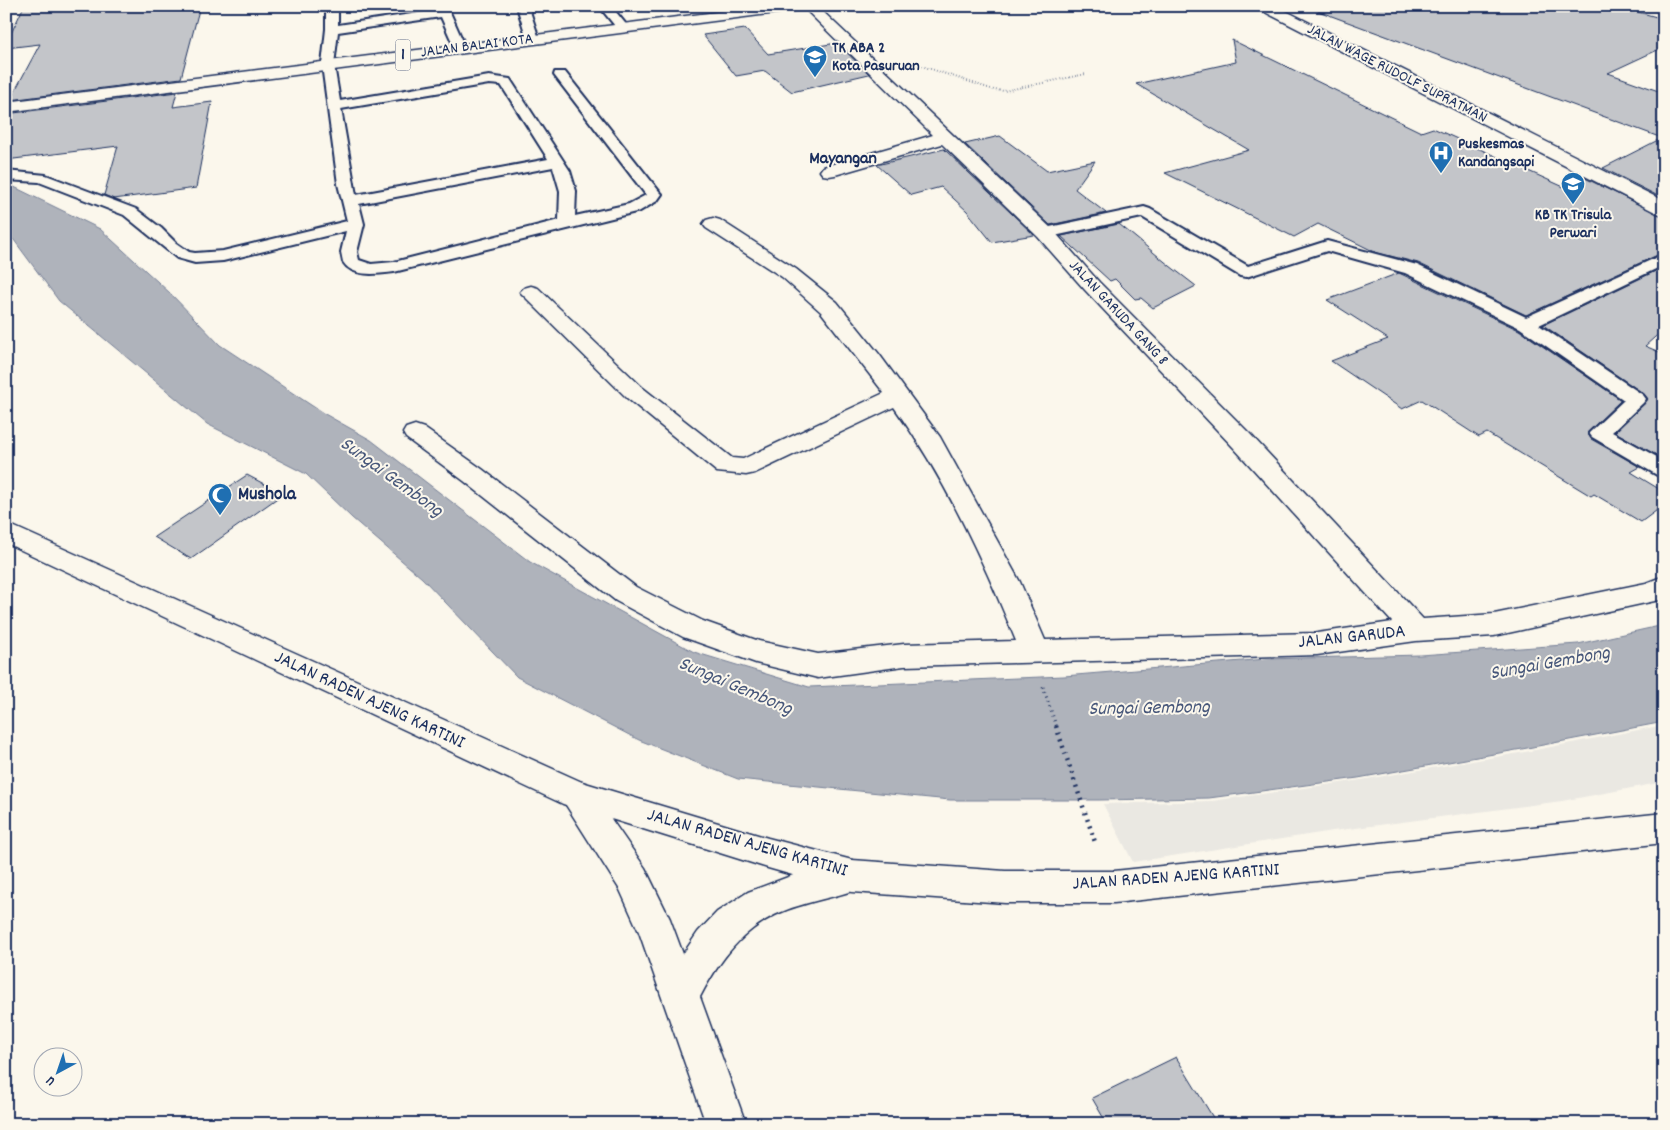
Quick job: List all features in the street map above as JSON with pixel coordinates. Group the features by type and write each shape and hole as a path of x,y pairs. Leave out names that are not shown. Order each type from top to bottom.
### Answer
{"main road":[{"name":"JALAN BALAI KOTA","path":"6,107 800,6"},
{"name":"JALAN GARUDA GANG 8","path":"809,6 1045,234 1092,286 1242,442 1416,630"},
{"name":"JALAN WAGE RUDOLF SUPRATMAN","path":"1264,6 1664,209"},
{"path":"829,171 946,137"},
{"path":"713,224 789,273 829,307 898,396 928,437 966,504 1006,582 1036,652"},
{"path":"531,292 635,393 726,466 746,467 898,396"},
{"name":"JALAN GARUDA","path":"415,433 473,475 626,594 693,629 756,652 818,666 904,655 1317,644 1416,630 1494,626 1653,592 1664,586"},
{"name":"JALAN RADEN AJENG KARTINI","path":"6,532 574,794 768,853 852,876 1006,887 1114,886 1349,863 1664,828"},
{"path":"574,794 633,879 657,931 726,1124"},
{"path":"680,996 715,938 734,919 758,905 789,891 852,876"}],"lane":[{"path":"332,6 328,65 350,200 356,224 349,252 351,262 357,267 368,270 394,267 567,222 634,208 652,198 654,194 560,75"},
{"path":"531,6 524,10 533,39"},
{"path":"606,6 623,28"},
{"path":"332,28 445,13 460,48"},
{"path":"335,106 489,80 501,80 509,86 563,171 568,190 567,222"},
{"path":"350,200 558,162"},
{"path":"6,175 40,178 130,212 155,231 170,246 184,255 195,258 223,256 356,224"},
{"path":"1045,234 1144,212 1246,272 1327,246 1411,269 1526,324 1636,399 1599,434 1664,470"},
{"path":"1526,324 1664,259"}],"path":[{"path":"867,62 897,59 994,90 1004,91 1086,74"},
{"path":"1042,683 1090,831"}],"shaded area":[{"path":"1664,725 1664,782 1562,801 1333,831 1133,862 1103,804 1212,801 1361,780 1525,752"}],"water":[{"name":"Sungai Gembong","path":"6,183 100,229 170,293 220,345 323,413 371,440 530,562 694,652 809,687 1064,676 1266,659 1420,655 1578,644 1664,625 1664,722 1358,778 1209,798 950,800 738,779 639,740 517,677 422,578 352,518 306,474 207,424 59,301 14,240 6,233"}],"building":[{"path":"24,6 200,6 181,78 10,100 40,44 6,48 6,44"},
{"path":"1319,6 1616,6 1664,19 1664,47 1608,73 1664,93 1664,199 1603,168 1662,138 1318,11"},
{"path":"745,29 768,54 837,43 869,74 792,92 765,71 736,76 703,35"},
{"path":"1232,40 1421,132 1433,128 1566,188 1585,178 1664,217 1664,252 1526,315 1418,263 1375,252 1318,224 1294,237 1165,173 1249,150 1136,84 1236,62"},
{"path":"177,92 173,107 212,102 196,188 114,199 104,195 118,146 6,160 6,114"},
{"path":"1000,136 1047,171 1095,161 1075,189 1106,213 1050,225 965,144"},
{"path":"944,149 1034,235 992,242 967,211 941,187 911,195 877,165"},
{"path":"1119,224 1196,286 1153,308 1141,298 1135,299 1115,279 1110,281 1061,236"},
{"path":"1664,267 1664,329 1645,346 1664,354 1664,452 1658,456 1615,432 1648,399 1644,394 1543,325"},
{"path":"1399,273 1519,330 1621,400 1588,434 1591,439 1640,467 1631,472 1664,492 1664,505 1641,522 1594,494 1591,496 1487,433 1479,437 1422,400 1402,409 1331,361 1388,339 1327,300"},
{"name":"Mushola","path":"247,475 283,494 191,559 154,537"},
{"path":"1176,1057 1217,1124 1107,1124 1092,1098"}],"place":[{"name":"TK ABA 2 Kota Pasuruan","path":"815,78"},
{"name":"Puskesmas Kandangsapi","path":"1441,174"},
{"name":"KB TK Trisula Perwari","path":"1573,205"},
{"name":"Mushola","path":"220,516"}],"district":[{"name":"Mayangan","path":"843,159"}]}
